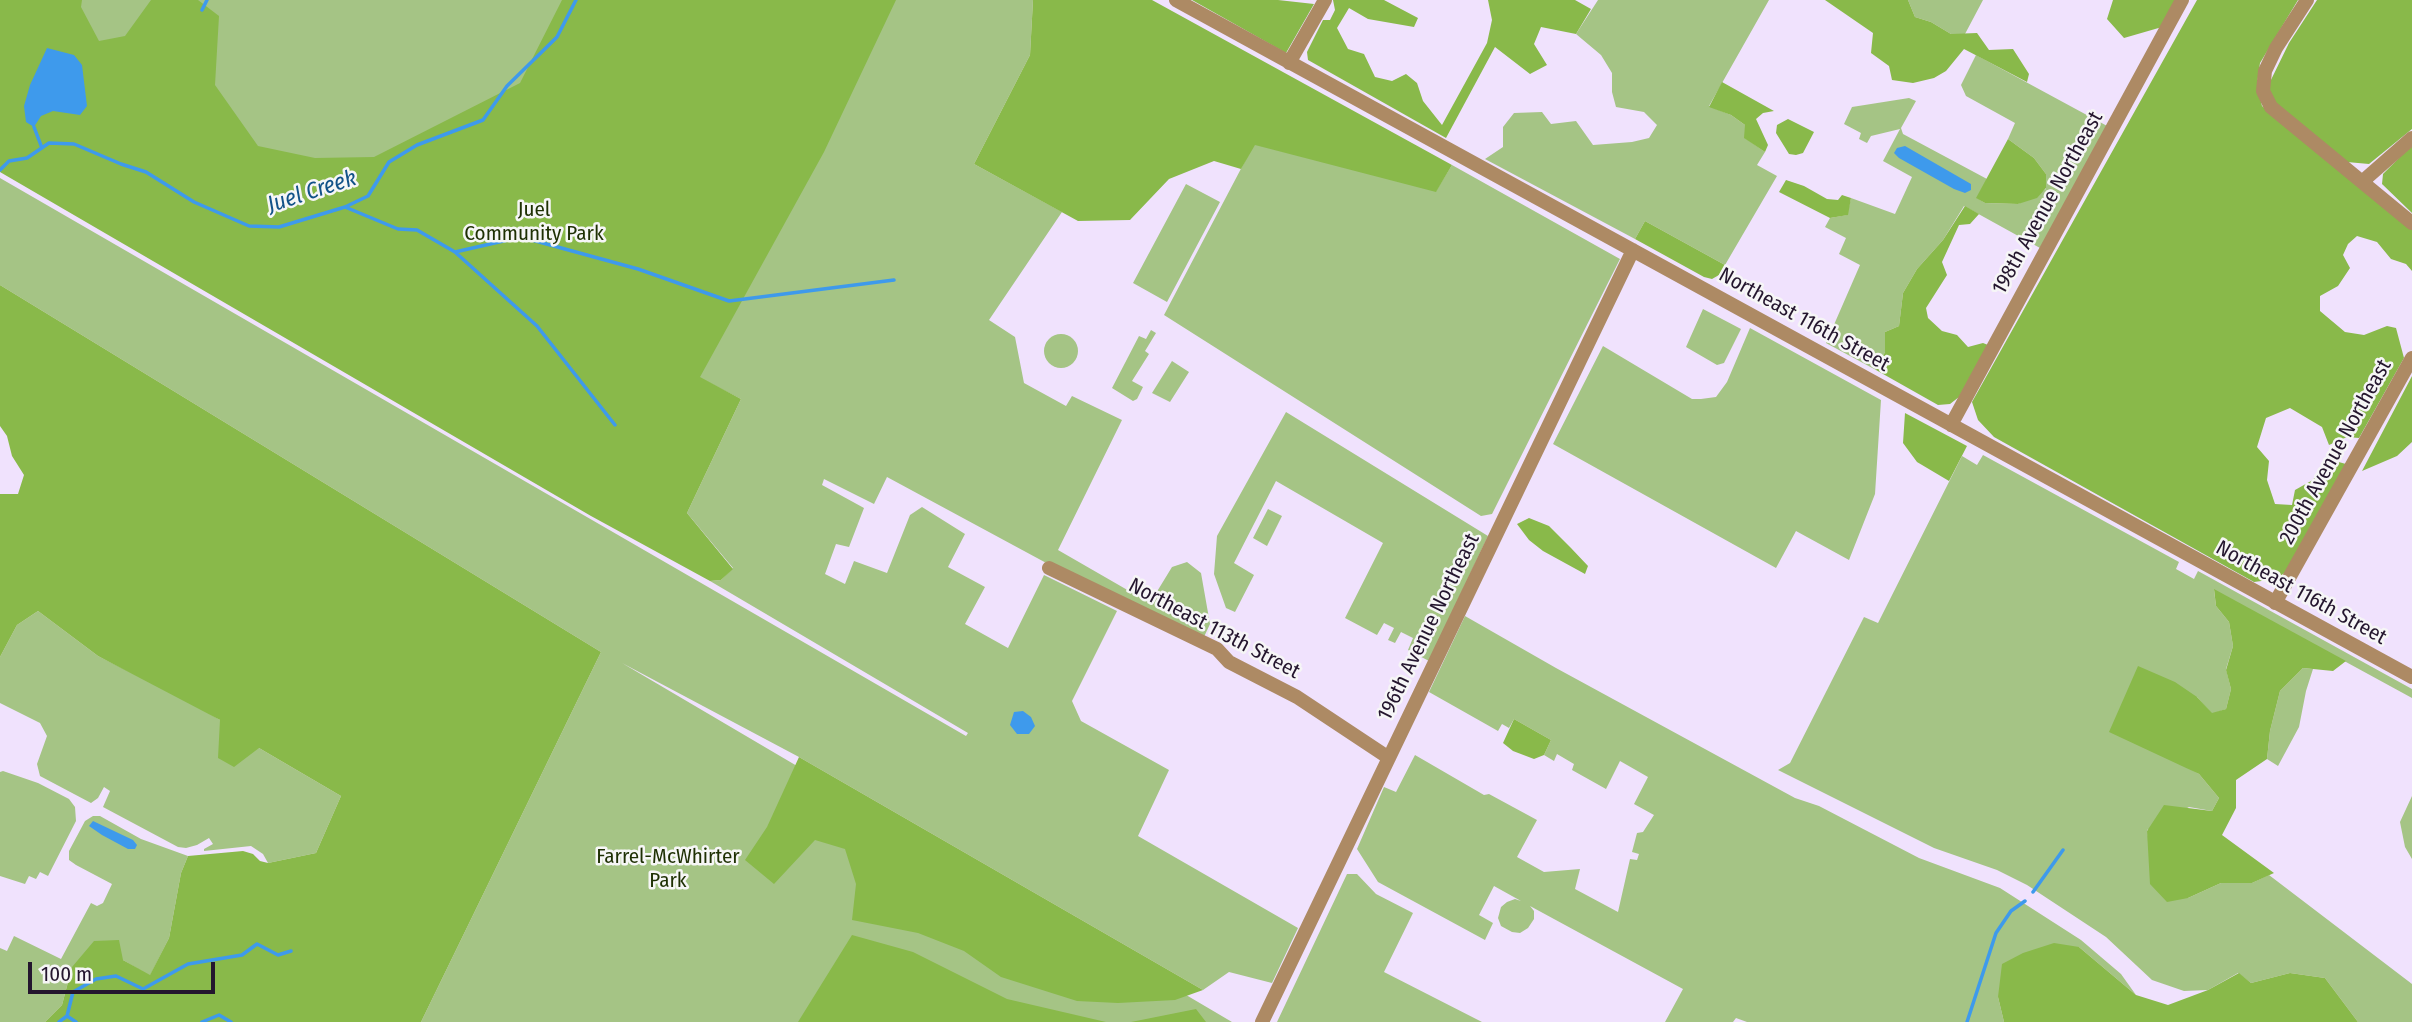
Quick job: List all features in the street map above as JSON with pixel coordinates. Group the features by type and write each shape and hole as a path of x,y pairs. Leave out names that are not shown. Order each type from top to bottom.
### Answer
{"street":[{"name":"Northeast 116th Street","path":"1176,0 2412,677"},
{"path":"1289,63 1325,0"},
{"name":"198th Avenue Northeast","path":"1951,425 2182,0"},
{"path":"2307,0 2276,48 2265,71 2263,91 2271,107 2412,223"},
{"path":"2362,181 2412,138"},
{"name":"196th Avenue Northeast","path":"1262,1022 1633,250"},
{"name":"200th Avenue Northeast","path":"2276,603 2412,358"},
{"name":"Northeast 113th Street","path":"1049,568 1217,649 1229,662 1297,697 1389,758"}],"green space":[{"name":"Juel Community Park","path":"0,0 82,0 81,7 99,41 125,36 151,0 198,0 219,16 215,85 258,146 315,158 374,157 520,83 562,0 896,0 824,152 700,377 741,399 687,513 733,569 721,580 710,581 591,516 0,172"},
{"name":"Farrel-McWhirter Park","path":"27,0 1033,0 1030,55 974,164 1062,212 989,320 1015,337 1024,383 1066,406 1072,396 1122,420 1058,550 1150,603 1172,567 1187,562 1201,573 1210,624 1203,639 1050,565 887,477 874,504 824,479 822,485 864,508 849,547 836,544 825,574 845,584 854,561 887,573 910,515 922,507 965,534 948,567 985,587 965,624 1008,648 1044,575 1117,611 1072,701 1081,721 1169,770 1138,836 1298,928 1272,983 1229,972 1203,990 799,757 622,663 1232,1022 421,1022 601,652 0,285 0,178 966,736 968,733 710,581 721,580 733,568 687,513 741,399 0,49"},
{"path":"1033,0 1152,0 1452,165 1436,192 1255,145 1241,169 1214,161 1169,179 1130,220 1078,221 974,164 1030,55"},
{"path":"1192,0 1278,0 1314,4 1286,53"},
{"path":"1333,0 1384,0 1418,18 1414,27 1368,19 1349,8 1337,28 1348,49 1364,54 1375,77 1392,81 1406,74 1417,83 1423,101 1442,125 1487,43 1492,20 1488,0 1575,0 1591,9 1576,34 1541,27 1534,44 1547,65 1530,74 1495,47 1446,138 1308,60 1307,52 1323,20 1330,20 1335,10"},
{"path":"1598,0 1769,0 1709,106 1731,115 1745,125 1745,138 1765,152 1757,165 1777,176 1725,265 1645,221 1635,239 1485,159 1503,147 1503,127 1514,113 1542,112 1551,124 1576,121 1593,145 1649,138 1657,125 1644,112 1616,107 1612,92 1612,73 1601,55 1576,34"},
{"path":"1825,0 1908,0 1915,17 1931,22 1951,34 1977,33 1989,50 2013,49 2029,74 2027,82 1964,49 1946,71 1934,78 1913,83 1892,80 1889,66 1871,53 1873,33"},
{"path":"1908,0 1983,0 1965,34 1951,34 1931,22 1915,17"},
{"path":"2113,0 2177,0 2162,27 2124,38 2107,19"},
{"path":"2197,0 2298,0 2260,63 2257,84 2262,106 2412,229 2412,271 2406,264 2391,259 2377,242 2357,236 2348,244 2343,255 2350,268 2338,286 2320,296 2320,311 2345,332 2364,335 2387,326 2396,328 2404,358 2359,438 2347,437 2329,445 2322,427 2290,408 2266,418 2257,447 2269,461 2267,480 2275,504 2292,505 2295,490 2311,481 2335,461 2346,464 2286,572 2276,579 2254,582 1994,437 1978,420 1972,402"},
{"path":"2317,0 2412,0 2412,129 2369,164 2347,162 2273,101 2268,86 2289,43"},
{"path":"1976,55 2109,127 2040,248 1964,206 1943,240 1917,269 1903,293 1899,326 1885,332 1885,352 1876,370 1826,343 1860,265 1839,254 1846,238 1825,227 1830,218 1847,215 1851,198 1895,214 1912,177 1883,161 1900,129 1871,136 1867,143 1859,139 1861,133 1844,124 1852,107 1909,98 1916,101 1901,128 1903,134 1987,179 1977,198 1985,203 2018,204 2046,189 2046,174 2034,158 2008,139 2015,123 1966,96 1961,85"},
{"path":"1722,82 1774,111 1763,113 1756,119 1768,145 1765,152 1744,138 1745,125 1731,115 1709,107"},
{"path":"1788,119 1814,132 1803,153 1789,154 1776,133 1777,125"},
{"path":"2008,139 2034,158 2046,174 2046,188 2037,198 2018,204 1985,203 1976,198"},
{"path":"1254,144 1436,191 1452,165 1620,259 1492,514 1481,516 1164,315"},
{"path":"2412,145 2412,213 2382,184 2383,174"},
{"path":"1786,180 1804,186 1827,199 1838,200 1842,195 1851,198 1848,215 1830,218 1779,192"},
{"path":"1186,184 1220,202 1167,302 1133,283"},
{"path":"1965,206 1979,214 1970,224 1959,225 1942,262 1947,275 1926,308 1928,318 1942,331 1957,335 1968,347 1983,343 1988,345 1959,397 1950,404 1938,405 1876,370 1885,352 1885,332 1899,326 1903,293 1917,269 1943,240"},
{"path":"1645,221 1725,265 1719,275 1712,279 1704,277 1635,239"},
{"path":"0,285 601,652 421,1022 45,1022 62,1005 72,967 94,941 119,940 123,960 150,975 169,938 181,873 188,856 243,851 268,863 316,853 341,796 259,748 234,767 218,758 220,720 98,656 38,611 17,625 0,657 0,494 18,494 24,475 12,456 7,436 0,426"},
{"path":"1703,309 1741,329 1724,363 1717,365 1686,347"},
{"path":"1750,328 1881,400 1875,494 1849,560 1796,531 1776,568 1553,444 1603,346 1692,399 1701,399 1716,397 1727,382"},
{"path":"1151,330 1156,333 1145,351 1149,354 1132,381 1143,387 1133,401 1112,388 1139,336 1146,339"},
{"path":"1061,334 1073,339 1078,351 1073,363 1061,368 1049,363 1044,351 1049,339"},
{"path":"1172,361 1189,372 1170,402 1152,393"},
{"path":"2412,376 2412,442 2397,456 2362,471"},
{"path":"1286,412 1488,536 1429,661 1408,650 1413,638 1401,632 1395,643 1388,640 1394,628 1384,623 1377,635 1345,618 1383,543 1276,481 1234,563 1254,575 1235,612 1226,608 1214,574 1217,536"},
{"path":"1905,413 1967,446 1949,481 1917,462 1903,443"},
{"path":"1983,455 2179,562 2176,569 2194,579 2198,571 2412,689 2412,698 2214,590 2216,606 2229,622 2233,646 2226,669 2231,689 2226,709 2212,714 2197,697 2167,757 2199,774 2219,798 2212,811 2189,807 2147,830 2150,850 2188,898 2221,883 2252,883 2269,875 2412,984 2412,1022 2358,1022 2325,978 2290,973 2251,983 2238,973 2208,990 2184,991 2152,980 2106,937 2027,885 1997,870 1934,848 1778,770 1790,763 1864,617 1878,623 1962,456 1977,465"},
{"path":"1268,509 1282,516 1267,546 1253,538"},
{"path":"1529,518 1549,526 1588,566 1585,574 1543,551 1529,540 1517,524"},
{"path":"2214,589 2346,661 2333,671 2303,668 2280,691 2270,731 2267,759 2236,780 2236,808 2222,835 2274,873 2252,883 2221,883 2188,898 2167,902 2150,884 2147,831 2164,805 2212,811 2219,798 2199,774 2109,732 2138,666 2175,682 2197,697 2212,713 2226,709 2231,689 2226,670 2233,646 2229,622 2216,606"},
{"path":"38,611 98,656 190,702 259,748 341,796 316,853 268,863 263,854 251,846 204,851 213,844 209,838 197,845 178,847 103,807 110,791 104,787 98,798 91,803 40,776 37,764 47,736 40,723 0,703 0,657 17,625"},
{"path":"1465,616 1795,798 1819,806 1919,858 2000,888 2081,940 2121,974 2136,995 2079,947 1998,997 2004,1022 1747,1022 1736,1018 1733,1022 1665,1022 1683,989 1530,906 1534,911 1534,919 1528,928 1520,933 1512,932 1501,926 1498,918 1501,907 1515,899 1521,901 1494,886 1479,915 1493,923 1485,940 1378,882 1357,849 1384,787 1396,792 1415,755 1484,795 1489,794 1537,820 1517,857 1544,872 1580,869 1575,889 1618,912 1630,859 1637,860 1639,854 1632,852 1637,833 1643,832 1654,815 1634,804 1648,777 1620,761 1606,789 1572,770 1574,764 1557,754 1554,761 1544,755 1551,740 1514,719 1509,728 1502,724 1498,731 1429,692"},
{"path":"2303,668 2313,669 2299,727 2278,766 2267,759 2270,731 2280,691"},
{"path":"1514,719 1551,740 1544,755 1534,759 1513,751 1503,743"},
{"path":"799,757 1203,990 1175,1000 1118,1003 1077,1001 1001,977 964,951 918,933 852,920 856,884 845,849 815,840 774,884 745,860 767,827"},
{"path":"0,772 38,783 69,799 75,807 76,821 48,876 40,872 36,879 29,876 25,884 0,876"},
{"path":"2412,796 2412,859 2405,847 2400,822"},
{"path":"93,816 100,816 141,839 188,856 181,873 169,938 150,976 123,960 72,967 62,1005 45,1022 0,1022 0,948 7,951 14,936 61,959 91,903 97,906 103,903 112,884 69,860 69,851 85,821"},
{"path":"1347,874 1357,874 1376,894 1413,913 1384,972 1482,1022 1277,1022"},
{"path":"852,935 913,952 1007,999 1106,1022 798,1022"},
{"path":"2054,943 2079,947 2136,995 2168,1005 2208,990 2239,973 2251,983 2290,973 2325,978 2358,1022 2004,1022 1998,997 2002,964 2023,953"},
{"path":"1196,1009 1206,1022 1131,1022"}],"water":[{"path":"47,48 74,55 82,65 87,106 80,115 53,111 41,116 34,127 26,122 24,106 30,85"},
{"path":"1905,146 1971,184 1971,190 1965,193 1954,189 1899,158 1894,153 1897,148"},
{"path":"1023,711 1031,717 1035,726 1029,734 1017,734 1010,725 1014,712"},
{"path":"93,821 133,840 137,845 135,849 128,849 102,835 89,826"}],"waterway":[{"path":"202,10 207,0"},
{"name":"Juel Creek","path":"0,170 9,161 27,158 49,143 74,144 146,172 194,202 249,226 279,227 345,207 368,196 389,162 417,145 483,120 507,86 557,37 576,0"},
{"path":"34,127 42,148"},
{"path":"345,207 398,229 417,230 455,252 537,326 615,425"},
{"path":"455,252 521,237 638,269 729,301 894,280"},
{"path":"2033,892 2063,850"},
{"path":"1967,1022 1996,933 2011,911 2025,901"},
{"path":"67,1016 73,992 96,979 116,976 143,989 188,964 242,955 257,944 278,955 291,951"},
{"path":"202,1022 219,1015 231,1022"},
{"path":"59,1022 67,1016 76,1022"}]}
